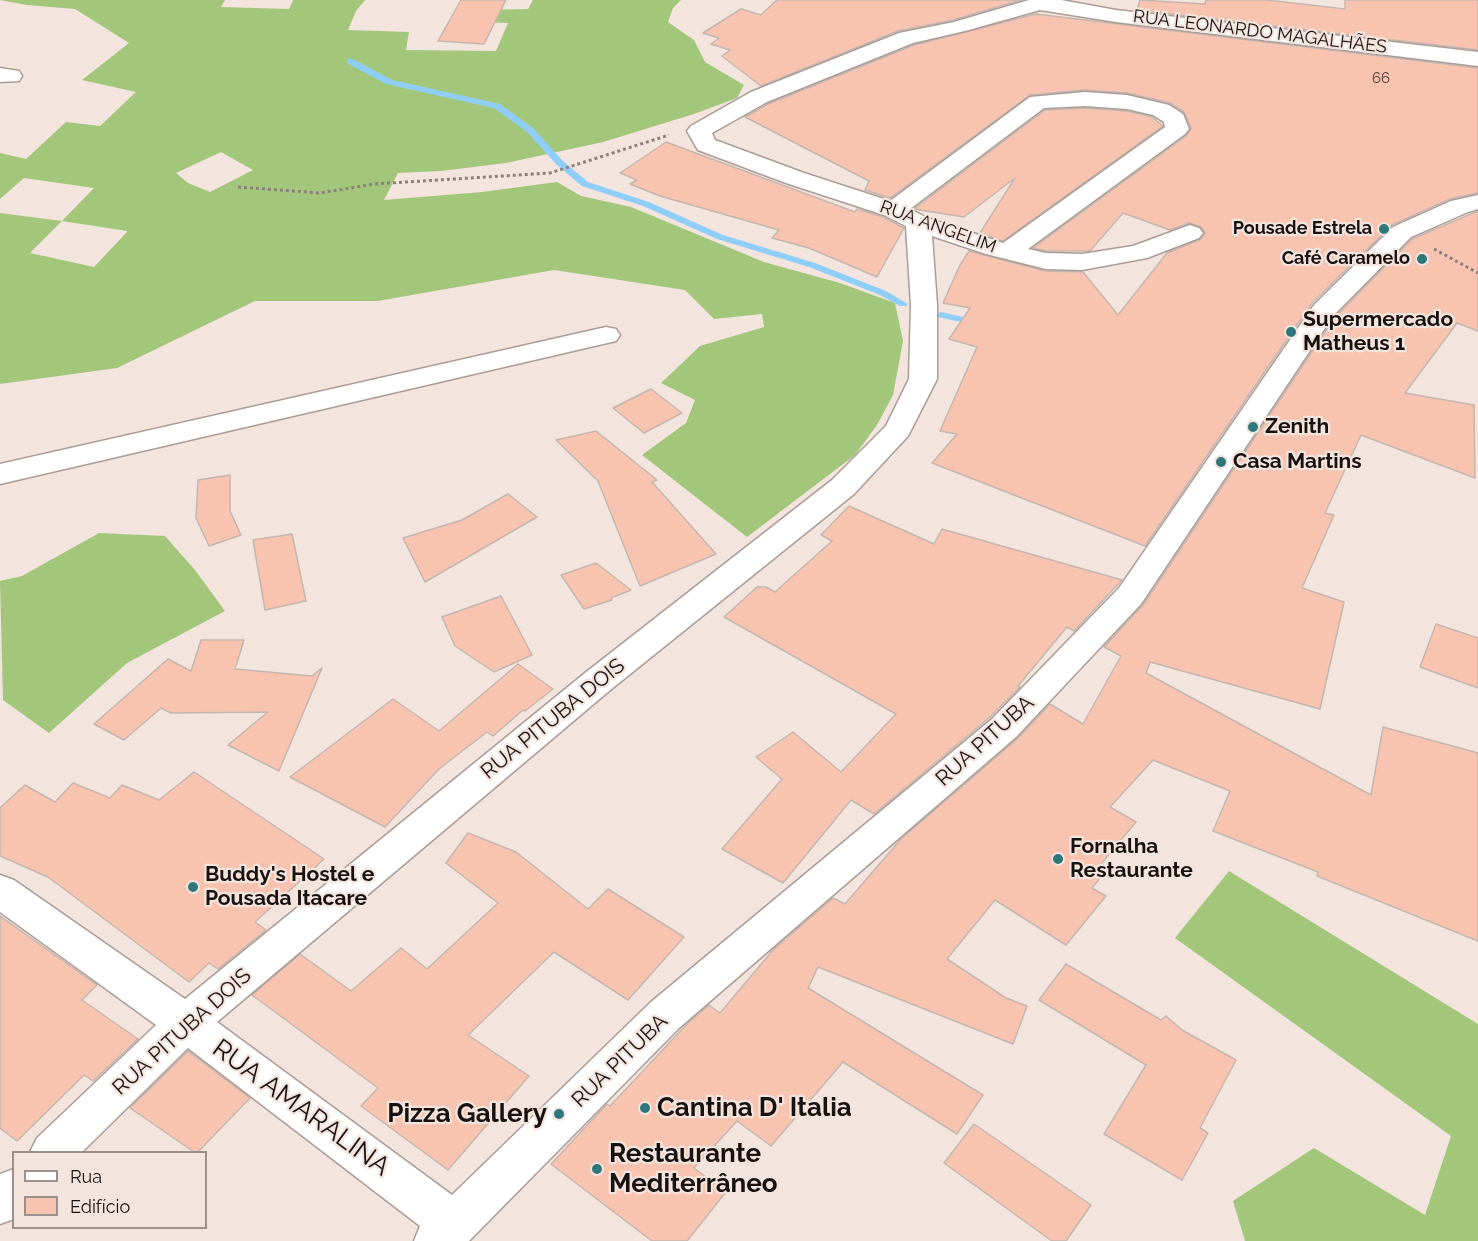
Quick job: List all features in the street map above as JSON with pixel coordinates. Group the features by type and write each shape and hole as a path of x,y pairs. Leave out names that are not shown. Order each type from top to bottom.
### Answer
{"street":[{"name":"RUA LEONARDO MAGALHÃES","path":"1047,2 1127,17 1478,59"},
{"path":"699,131 759,97 907,38 1047,2"},
{"path":"905,217 1038,102 1085,99 1127,102 1161,110 1175,119 1177,129 1008,252"},
{"name":"RUA ANGELIM","path":"699,131 706,145 905,217 1008,252 1046,261 1082,262 1138,253 1190,232"},
{"name":"RUA PITUBA","path":"445,1232 665,1016 1012,720 1130,596 1323,311 1402,232 1460,206 1478,202"},
{"name":"RUA PITUBA DOIS","path":"53,1151 186,1023 597,682 843,487 898,430 923,380 924,305 905,217"},
{"path":"0,474 606,335"},
{"name":"RUA AMARALINA","path":"0,891 186,1023 408,1188 445,1232"},
{"path":"0,1203 12,1192"}],"path":[{"path":"238,187 320,193 385,183 550,173 591,162 669,135 699,131"},
{"path":"1402,232 1478,273"}],"green space":[{"path":"0,0 225,0 221,7 289,9 293,0 365,0 356,11 348,30 409,32 406,50 496,51 508,23 473,22 484,10 528,9 533,0 681,0 673,8 668,22 694,40 705,62 744,85 737,98 603,142 506,163 441,171 398,173 384,200 482,192 557,182 581,196 631,207 764,262 840,283 895,303 903,341 893,395 877,425 855,455 747,537 642,455 686,423 695,400 661,383 700,346 764,327 762,314 714,319 685,290 554,270 378,301 255,301 117,368 0,384 0,213 62,221 94,188 24,178 0,199 0,153 26,159 66,122 100,126 136,92 82,80 129,43 75,9","holes":["221,152 253,170 210,192 188,183 176,173","62,221 127,231 94,267 30,253"]},
{"path":"99,533 165,536 195,570 225,611 127,663 49,733 3,700 0,581 22,576"},
{"path":"1229,871 1478,1024 1478,1241 1245,1241 1233,1201 1314,1148 1425,1215 1451,1136 1175,938"}],"building":[{"path":"461,0 506,0 484,44 438,41"},
{"path":"777,0 1021,0 953,20 898,31 761,86 722,56 730,50 711,44 719,38 703,33 741,9 761,15"},
{"path":"1140,0 1205,4 1206,0 1267,0 1345,9 1345,0 1478,0 1478,50 1137,10"},
{"path":"1036,14 1478,68 1478,193 1450,199 1392,225 1312,303 1145,546 932,463 957,434 940,431 977,347 949,339 970,308 943,303 969,251 1045,271 1083,272 1118,315 1167,253 1201,239 1205,233 1201,227 1189,223 1170,230 1123,213 1090,251 1046,251 1033,248 1186,136 1191,128 1184,112 1170,103 1127,93 1085,90 1030,95 890,198 865,190 869,181 745,117 768,104 914,45"},
{"path":"1085,108 1127,111 1152,117 1163,126 1003,241 980,233 1015,178 964,217 914,209 1045,110"},
{"path":"666,142 855,212 857,209 883,217 904,228 877,277 809,248 772,238 779,230 660,196 630,184 637,180 620,173"},
{"path":"1478,211 1478,331 1457,323 1405,393 1474,405 1475,478 1361,435 1325,513 1334,515 1302,588 1344,602 1320,709 1150,662 1146,673 1371,795 1383,727 1478,753 1478,941 1317,876 1318,872 1213,831 1230,791 1153,760 1110,807 1136,822 1101,864 1108,868 1092,888 1106,896 1066,945 995,900 947,959 1006,998 1027,1006 1013,1044 818,967 808,988 983,1095 957,1134 843,1062 771,1146 737,1121 694,1168 726,1192 687,1241 652,1241 551,1164 607,1104 610,1106 687,1024 709,1005 720,1013 773,950 833,898 845,904 901,839 1017,739 1050,704 1083,724 1121,656 1104,647 1143,605 1335,317 1412,239"},
{"path":"651,389 682,413 644,433 613,408"},
{"path":"596,431 657,480 652,482 716,554 640,586 598,481 556,440"},
{"path":"230,475 230,511 241,535 209,546 196,518 198,480"},
{"path":"508,494 537,517 425,582 403,538 462,520"},
{"path":"849,506 934,544 942,529 1122,580 1074,631 1067,627 1018,686 1020,687 990,717 874,814 851,800 783,883 722,849 782,779 756,757 793,732 841,772 896,714 724,617 757,587 766,587 775,592 832,541 821,535"},
{"path":"292,534 306,601 265,610 253,540"},
{"path":"596,563 631,590 611,598 612,600 584,609 561,575"},
{"path":"501,596 532,655 494,672 455,646 442,617"},
{"path":"1436,624 1478,638 1478,688 1420,667"},
{"path":"201,640 244,640 235,669 312,676 322,668 279,771 228,745 268,712 171,713 161,708 124,740 94,724 168,659 191,671"},
{"path":"518,664 553,689 525,711 523,710 493,736 487,732 439,769 385,827 290,777 393,699 439,731"},
{"path":"194,772 324,859 255,922 266,930 218,969 209,963 189,982 48,877 0,856 0,808 25,785 55,802 73,783 110,798 122,785 159,800"},
{"path":"468,833 516,852 588,909 608,889 684,937 628,1000 554,952 468,1035 529,1076 448,1170 361,1106 378,1088 252,995 300,954 351,991 401,948 427,969 498,903 446,863"},
{"path":"0,916 97,985 82,1000 138,1039 93,1081 84,1075 17,1141 0,1128"},
{"path":"1066,964 1161,1020 1166,1016 1182,1030 1236,1060 1200,1128 1208,1133 1182,1180 1104,1134 1146,1065 1039,1000"},
{"path":"188,1051 250,1098 199,1151 193,1151 130,1108"},
{"path":"974,1124 1091,1205 1066,1241 1052,1241 944,1163"}],"waterway":[{"path":"350,61 389,82 497,106 530,130 560,163 585,184 646,204 720,237 812,265 883,293 903,304"},
{"path":"941,315 965,320"}],"place":[{"name":"Pousade Estrela","path":"1384,229"},
{"name":"Café Caramelo","path":"1422,259"},
{"name":"Supermercado Matheus 1","path":"1291,332"},
{"name":"Zenith","path":"1253,427"},
{"name":"Casa Martins","path":"1221,462"},
{"name":"Fornalha Restaurante","path":"1058,859"},
{"name":"Buddy's Hostel e Pousada Itacare","path":"193,887"},
{"name":"Cantina D' Italia","path":"645,1108"},
{"name":"Pizza Gallery","path":"559,1114"},
{"name":"Restaurante Mediterrâneo","path":"597,1169"}]}
